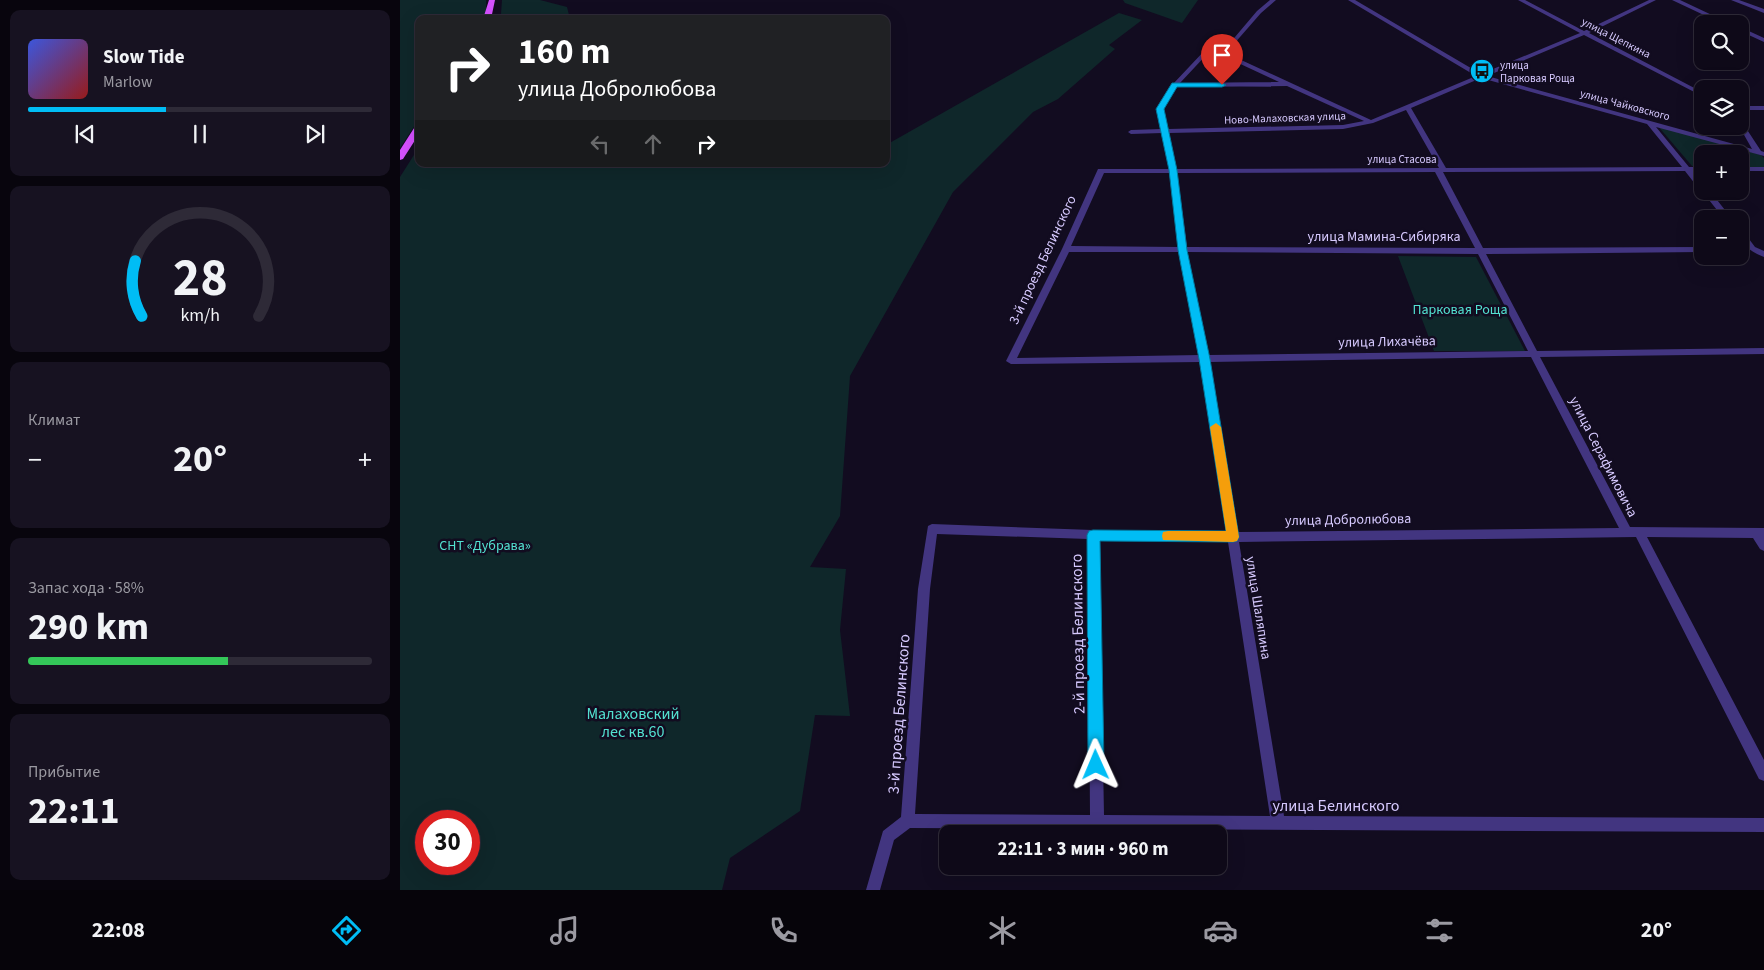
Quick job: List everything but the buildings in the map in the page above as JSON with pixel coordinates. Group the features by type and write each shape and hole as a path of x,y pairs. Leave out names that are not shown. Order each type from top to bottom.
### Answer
{"main road":[{"path":"488,15 492,0"},
{"path":"400,157 415,133"}],"street":[{"path":"1221,53 1226,51 1259,12 1273,0"},
{"name":"улица Чайковского","path":"1351,0 1480,76 1761,153"},
{"name":"улица Щепкина","path":"1520,0 1694,90"},
{"name":"Ново-Малаховская улица","path":"1131,132 1343,127 1371,122 1584,33 1653,0"},
{"path":"1675,0 1708,15"},
{"path":"1734,0 1764,11"},
{"path":"1749,33 1764,40"},
{"name":"улица Шаляпина","path":"1221,53 1208,50 1175,85 1160,109 1173,170 1183,250 1205,359 1278,823"},
{"path":"1221,53 1371,122"},
{"path":"1175,85 1289,84"},
{"name":"улица Серафимовича","path":"1408,108 1441,170 1479,251 1627,532"},
{"path":"1749,108 1764,108"},
{"path":"1649,121 1694,177"},
{"path":"1748,135 1761,153"},
{"name":"улица Стасова","path":"1101,171 1694,169"},
{"path":"1749,169 1764,169"},
{"name":"3-й проезд Белинского","path":"1011,361 1066,249 1101,171"},
{"path":"1713,200 1721,210"},
{"path":"1749,244 1752,248 1764,254"},
{"name":"улица Мамина-Сибиряка","path":"1066,249 1479,251 1694,249"},
{"name":"улица Лихачёва","path":"1011,361 1764,351"},
{"name":"3-й проезд Белинского","path":"908,821 924,589 932,530"},
{"name":"улица Добролюбова","path":"932,530 1233,537 1627,532 1760,533"},
{"name":"улица Серафимовича","path":"1639,532 1764,774"},
{"path":"1760,533 1764,546"},
{"name":"2-й проезд Белинского","path":"1093,535 1097,823"},
{"path":"873,890 888,836 908,821"},
{"name":"улица Белинского","path":"908,821 1764,825"}],"green space":[{"path":"400,0 486,0 486,15 415,15 415,125 400,148"},
{"path":"502,0 540,0 567,7 569,15 501,15"},
{"path":"1123,0 1198,0 1182,23 1125,3"},
{"name":"Малаховский лес кв.60","path":"1119,13 1142,20 1109,45 1115,49 1058,99 1033,112 953,192 850,376 840,516 810,567 846,569 840,630 850,716 815,715 800,811 730,858 722,890 400,890 400,177 415,153 415,167 890,167 890,143"},
{"path":"1657,125 1726,145 1694,145 1694,166"},
{"path":"1749,152 1761,155 1764,158 1764,167 1749,167"},
{"name":"Парковая Роща","path":"1398,256 1476,257 1525,351 1434,351"}],"slow traffic":[{"path":"1168,536 1233,537 1216,427"}],"place":[{"name":"улица Парковая Роща","path":"1482,71"}],"route":[{"path":"1096,765 1093,535 1233,537 1205,359 1183,250 1173,170 1160,109 1175,85 1222,85"}],"park label":[{"name":"СНТ «Дубрава»","path":"485,546"}]}
